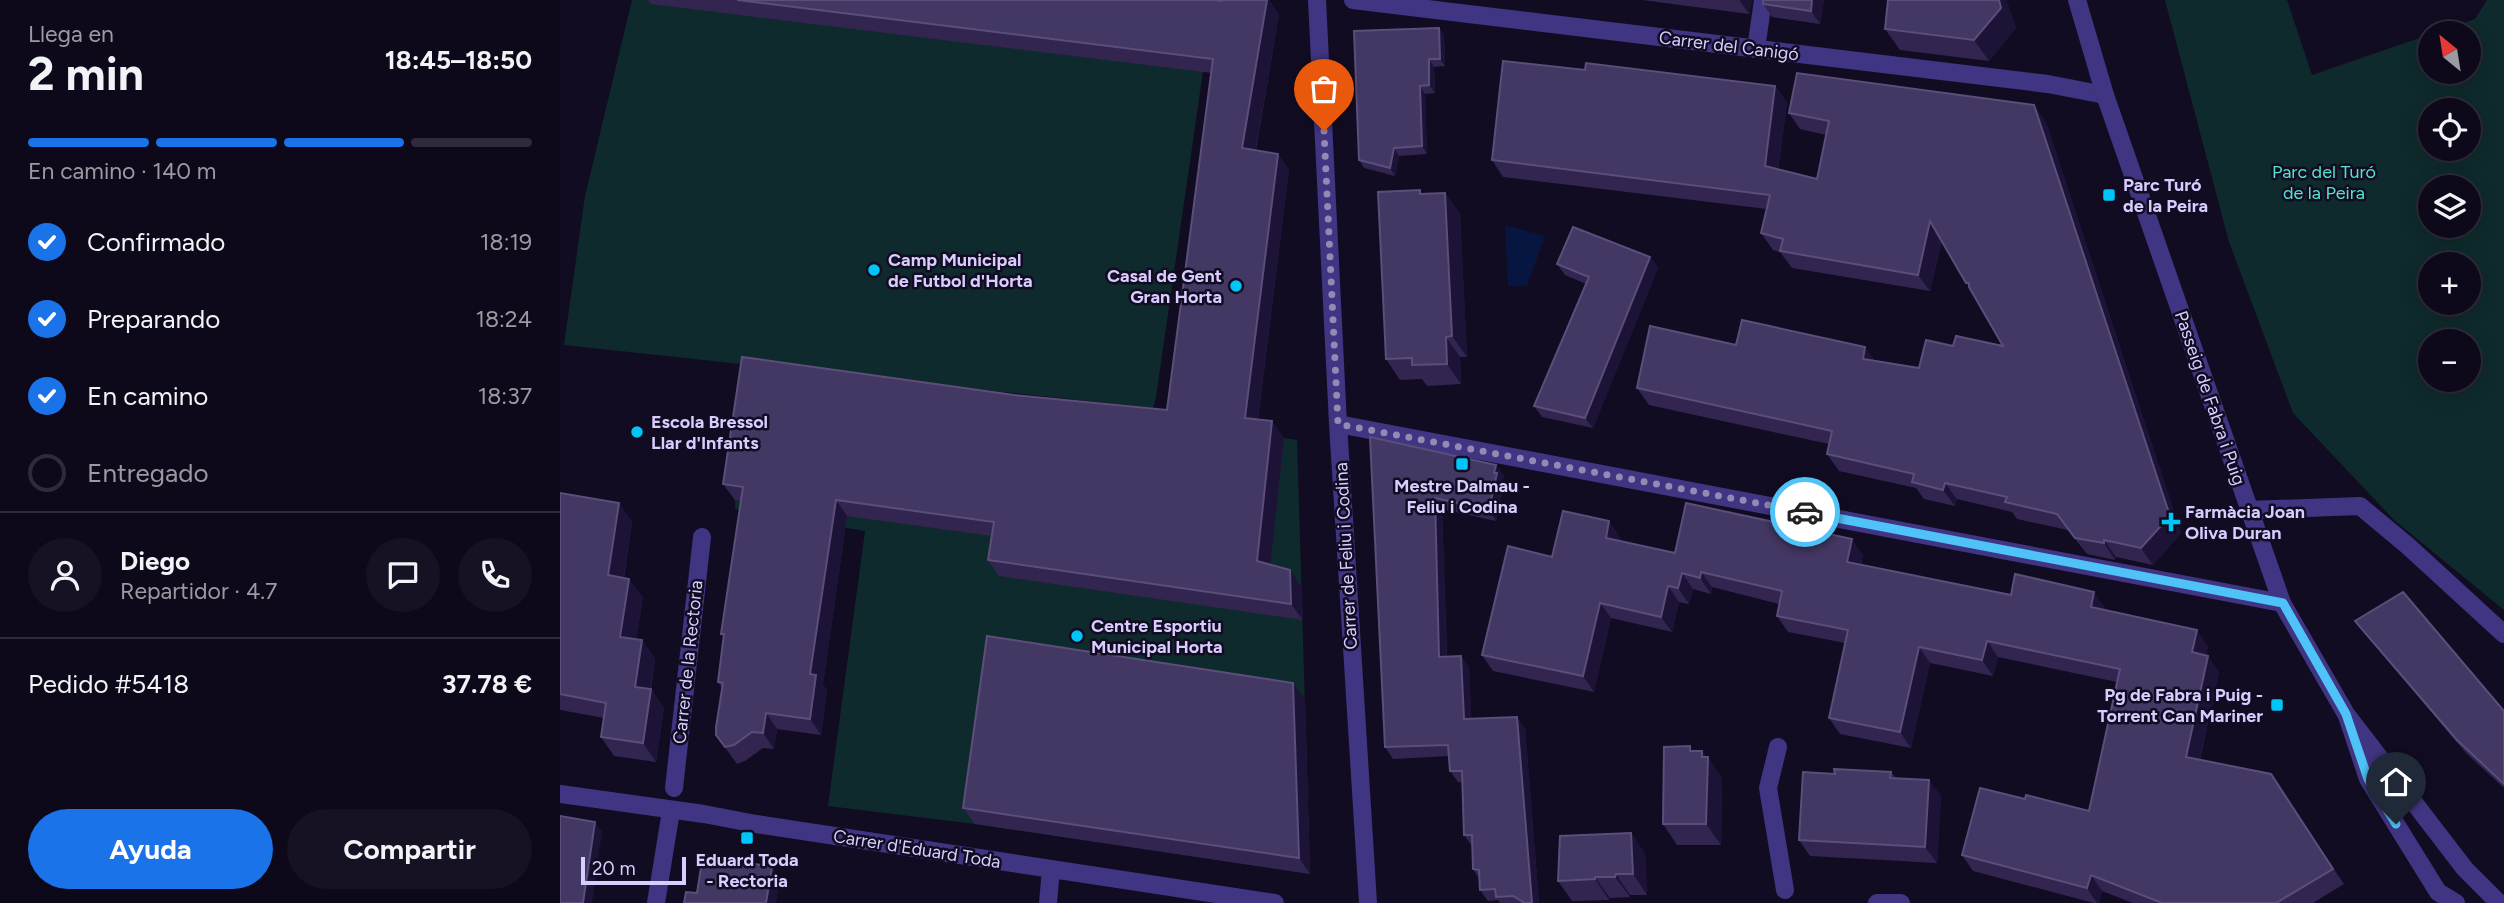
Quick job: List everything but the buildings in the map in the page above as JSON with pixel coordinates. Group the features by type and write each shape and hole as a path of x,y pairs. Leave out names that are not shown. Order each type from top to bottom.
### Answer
{"street":[{"name":"Carrer de Feliu i Codina","path":"1317,0 1338,424 1367,903"},
{"name":"Carrer del Canigó","path":"1353,0 2048,84 2105,95"},
{"path":"1756,49 1763,0"},
{"name":"Passeig de Fabra i Puig","path":"2077,0 2105,95 2248,510 2283,603 2346,714 2465,869 2499,903"},
{"path":"1338,424 2283,603"},
{"path":"2248,510 2360,506 2416,552 2504,634"},
{"name":"Carrer de la Rectoria","path":"674,788 702,537"},
{"path":"2346,714 2368,779 2440,898 2456,903"},
{"path":"1778,747 1768,788 1785,890"},
{"name":"Carrer d'Eduard Toda","path":"560,794 1275,903"},
{"path":"656,903 671,811"},
{"path":"1048,903 1051,869"},
{"path":"1877,903 1901,903"}],"green space":[{"name":"Camp Municipal de Futbol d'Horta","path":"632,0 1138,0 1212,9 1153,408 564,345 585,196"},
{"name":"Parc del Turó de la Peira","path":"2165,0 2287,0 2312,75 2418,38 2418,84 2482,84 2482,21 2469,21 2475,19 2487,0 2504,0 2504,610 2394,520 2293,413 2229,242"},
{"name":"Centre Esportiu Municipal Horta","path":"1284,438 1297,440 1310,874 975,824 828,806 865,531 735,509 735,500"}],"water":[{"path":"1505,225 1545,236 1527,286 1508,286"}],"way so far":[{"path":"1324,131 1338,424 1805,512"}],"place":[{"name":"Parc Turó de la Peira","path":"2109,195"},
{"name":"Camp Municipal de Futbol d'Horta","path":"874,270"},
{"name":"Casal de Gent Gran Horta","path":"1236,286"},
{"name":"Escola Bressol Llar d'Infants","path":"637,432"},
{"name":"Mestre Dalmau - Feliu i Codina","path":"1462,464"},
{"name":"Farmàcia Joan Oliva Duran","path":"2171,522"},
{"name":"Centre Esportiu Municipal Horta","path":"1077,636"},
{"name":"Pg de Fabra i Puig - Torrent Can Mariner","path":"2277,705"},
{"name":"Eduard Toda - Rectoria","path":"747,838"}],"route":[{"path":"1805,512 2283,603 2346,714 2368,779 2396,824"}]}
